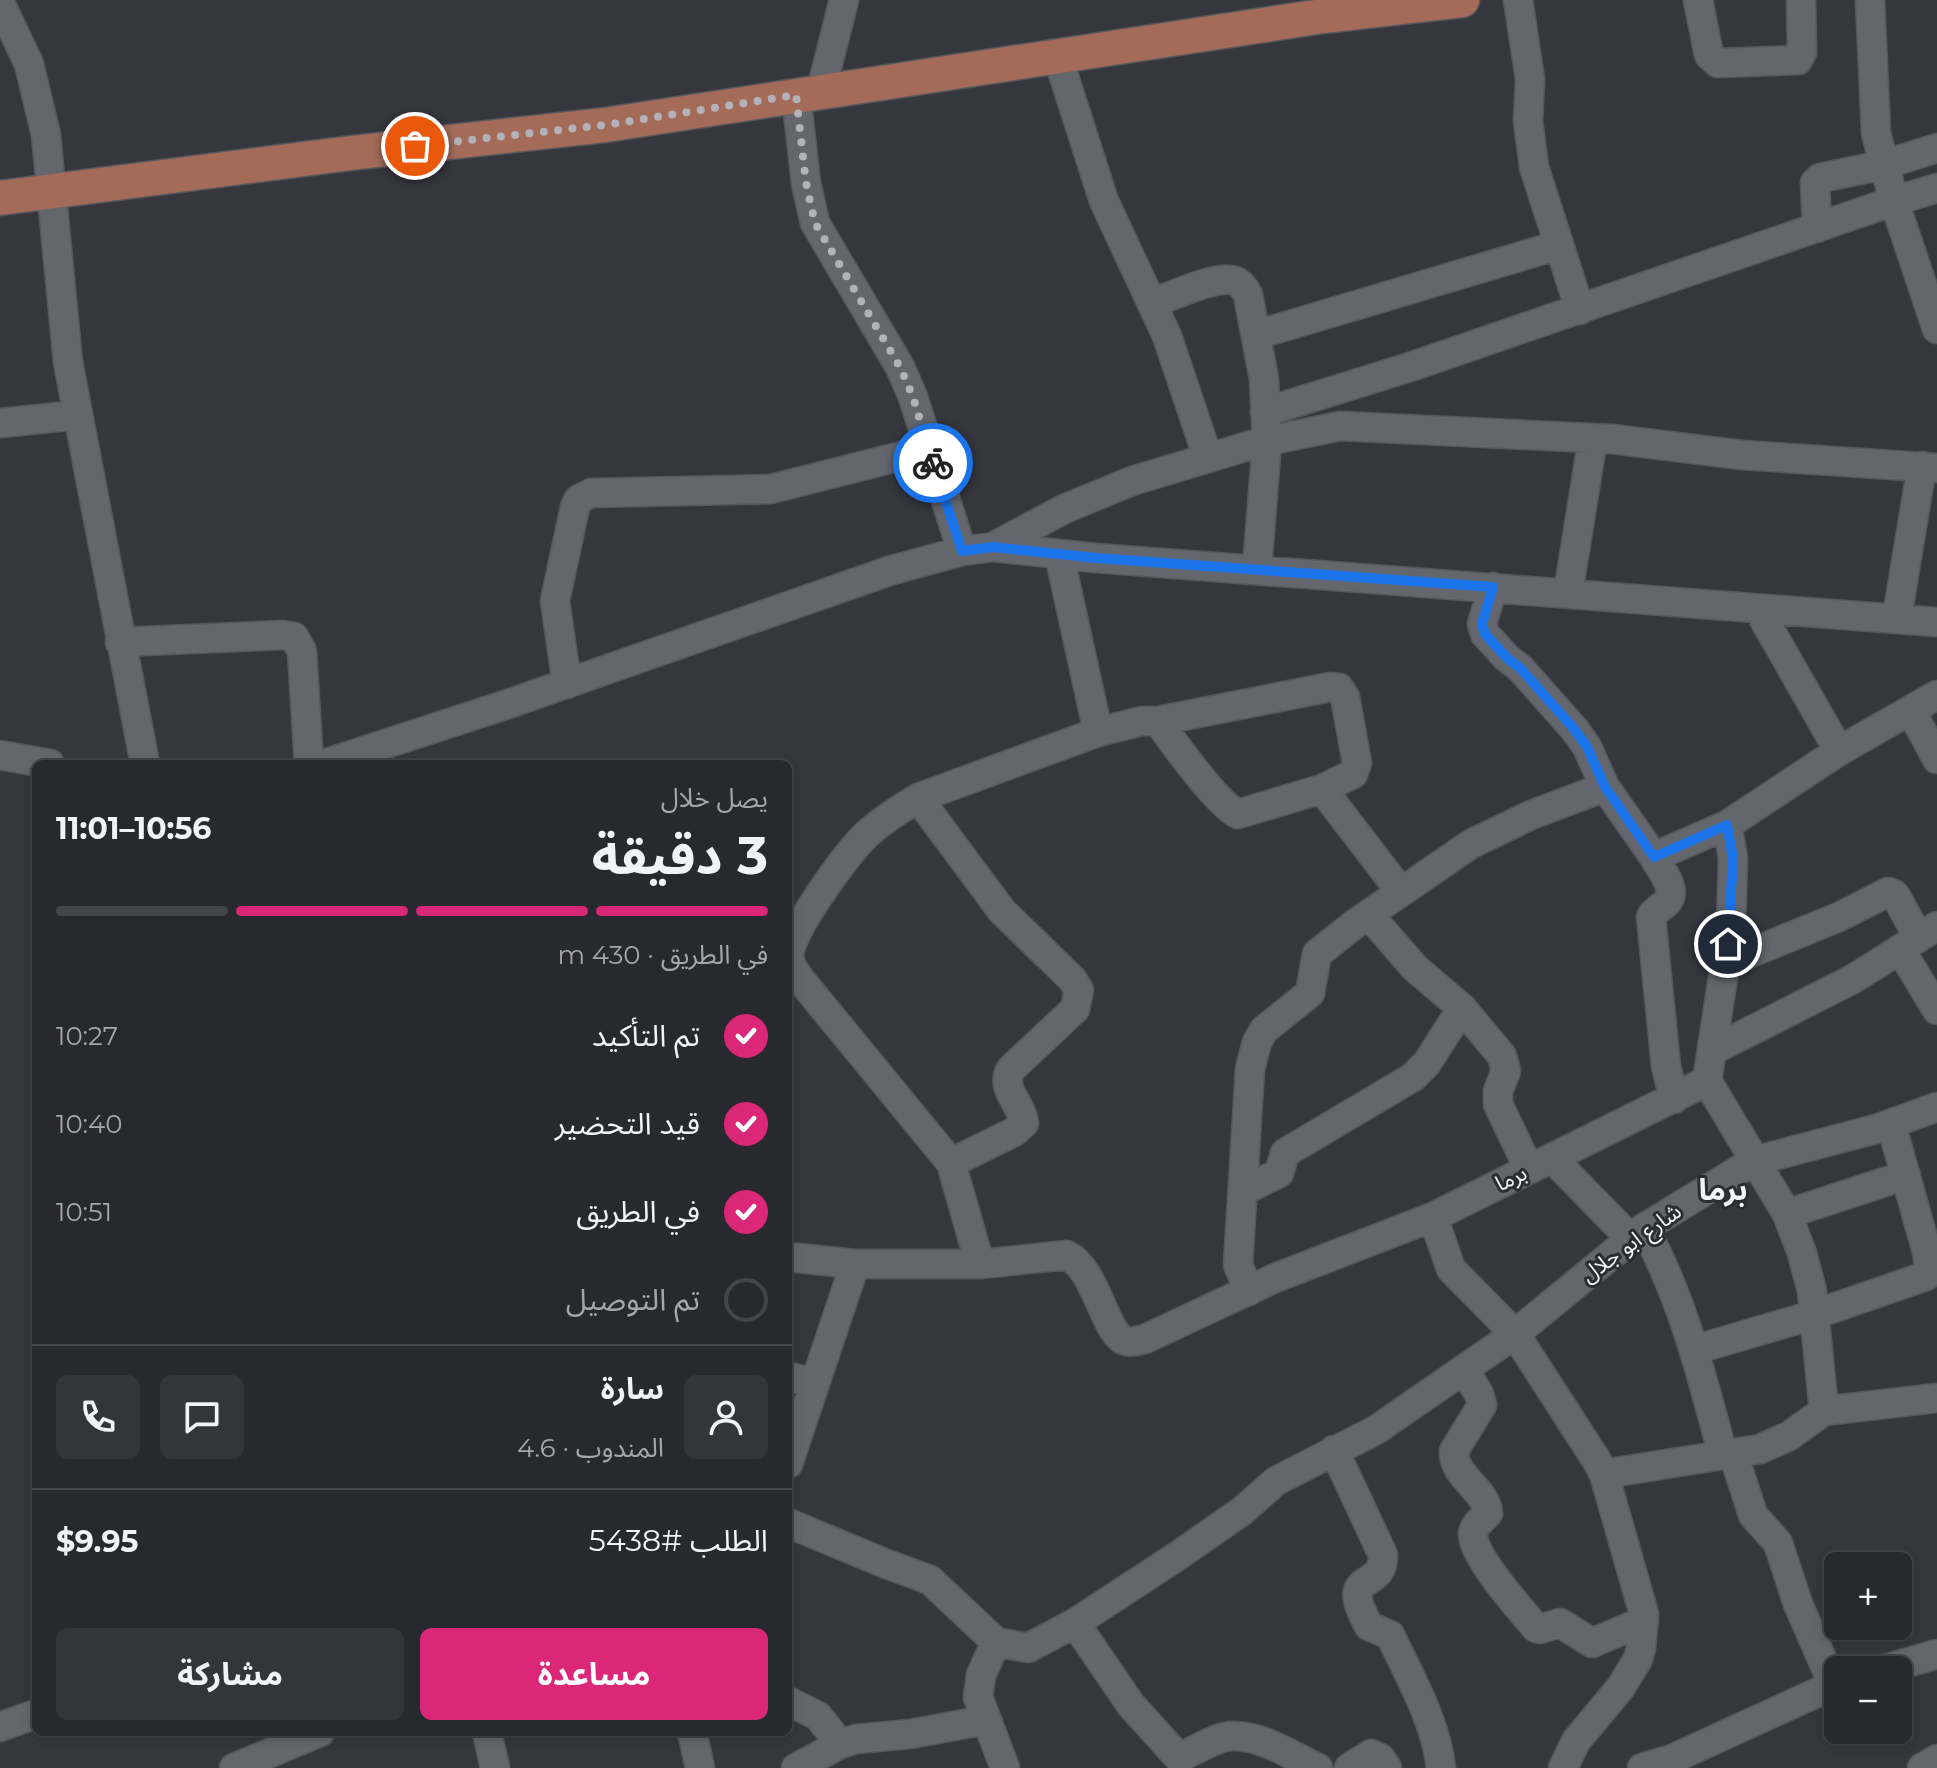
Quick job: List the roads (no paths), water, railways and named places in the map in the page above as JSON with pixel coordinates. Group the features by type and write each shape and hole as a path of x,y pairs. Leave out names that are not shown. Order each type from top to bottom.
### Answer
{"main road":[{"path":"0,198 605,125 1323,16 1462,0"}],"street":[{"path":"844,0 808,93 806,183 815,223 900,367 913,397 962,551"},
{"path":"1518,0 1530,79 1528,121 1534,167 1580,310"},
{"path":"1698,0 1709,55 1718,63 1798,60 1802,52 1801,0"},
{"path":"1870,0 1876,133 1894,201 1937,329"},
{"path":"0,3 20,42 35,82 46,135 68,362 144,760"},
{"path":"1058,58 1104,201 1167,336 1208,458"},
{"path":"1817,228 1815,183 1820,178 1883,165 1937,148"},
{"path":"1265,412 1410,367 1937,188"},
{"path":"1256,335 1559,245"},
{"path":"1152,303 1217,280 1234,280 1243,286 1248,295 1264,379 1267,442 1257,569"},
{"path":"0,423 78,415"},
{"path":"993,547 1064,509 1119,486 1208,458 1340,426 1593,438 1742,455 1929,467 1897,617"},
{"path":"1568,593 1593,438"},
{"path":"567,684 555,601 575,507 583,495 771,489 929,449"},
{"path":"336,760 567,684 889,571 962,551 993,547 1937,622"},
{"path":"1059,554 1098,732"},
{"path":"1493,587 1482,624 1485,634 1575,730 1587,747 1605,787 1654,857 1669,885 1667,902 1651,917 1666,1066 1674,1099"},
{"path":"1758,609 1839,751"},
{"path":"120,642 294,637 302,651 309,760"},
{"path":"792,945 817,898 864,837 892,814 918,798 1098,732 1142,721 1158,721 1330,687 1339,688 1345,697 1357,763 1353,774 1322,789 1238,814 1219,798 1158,721"},
{"path":"1654,857 1727,825 1839,751 1937,695"},
{"path":"1911,711 1937,759"},
{"path":"0,755 32,761"},
{"path":"1249,1291 1238,1265 1250,1069 1257,1042 1269,1025 1310,993 1317,954 1471,844 1531,815 1605,787"},
{"path":"1322,789 1401,892"},
{"path":"918,798 1002,911 1072,979 1079,990 1075,1009 1006,1077 1007,1085 1024,1116 1024,1123 1014,1132 951,1163"},
{"path":"1727,825 1733,858 1731,926 1707,1081 1787,1214 1802,1253 1812,1291 1824,1411"},
{"path":"1726,963 1839,917 1891,892 1918,937 1937,1010"},
{"path":"1369,915 1415,968 1462,1008 1504,1060 1506,1071 1498,1091 1498,1104 1540,1164 1638,1233 1667,1273 1728,1454 1753,1515 1778,1543 1798,1604 1824,1660"},
{"path":"1713,1050 1853,979 1918,937"},
{"path":"792,968 951,1163 980,1264 855,1264 792,1257"},
{"path":"1243,1191 1279,1173 1285,1153 1413,1077 1427,1063 1462,1008"},
{"name":"برما","path":"980,1264 1060,1255 1075,1259 1085,1270 1115,1333 1125,1341 1145,1339 1275,1278 1433,1217 1707,1081"},
{"name":"شارع ابو جلال","path":"996,1642 1028,1648 1075,1623 1187,1550 1242,1511 1276,1481 1376,1430 1515,1334 1638,1233 1754,1161 1891,1124 1937,1107"},
{"path":"1694,1350 1813,1315 1914,1281 1929,1272 1927,1252 1891,1124"},
{"path":"1787,1214 1906,1175"},
{"path":"1433,1217 1451,1269 1515,1334 1604,1474 1633,1573 1644,1621 1638,1659 1621,1687 1576,1741 1563,1768 1572,1768"},
{"path":"792,1452 855,1264"},
{"path":"1464,1369 1482,1405 1454,1451 1454,1458 1486,1503 1488,1513 1474,1530 1474,1544 1506,1594 1536,1628 1560,1623 1587,1643 1598,1643 1644,1621"},
{"path":"792,1377 815,1384"},
{"path":"1604,1474 1760,1449 1789,1436 1824,1411 1937,1398"},
{"path":"1334,1450 1383,1555 1379,1571 1358,1588 1356,1595 1369,1626 1390,1635 1422,1702 1440,1755 1441,1768"},
{"path":"792,1525 930,1580 996,1642 981,1675 978,1697 1005,1768"},
{"path":"1075,1623 1131,1705 1193,1760 1228,1736 1245,1737 1318,1768"},
{"path":"1912,1661 1937,1654"},
{"path":"1642,1768 1672,1759 1824,1688"},
{"path":"792,1703 818,1716 840,1744"},
{"path":"0,1727 32,1715"},
{"path":"796,1768 840,1744 856,1739 910,1734 986,1720"},
{"path":"249,1765 311,1736"},
{"path":"488,1736 495,1768"},
{"path":"693,1736 700,1768"},
{"path":"1349,1768 1371,1754 1380,1758 1387,1768"},
{"path":"1922,1768 1937,1759"}],"district":[{"name":"برما","path":"1723,1189"}]}
